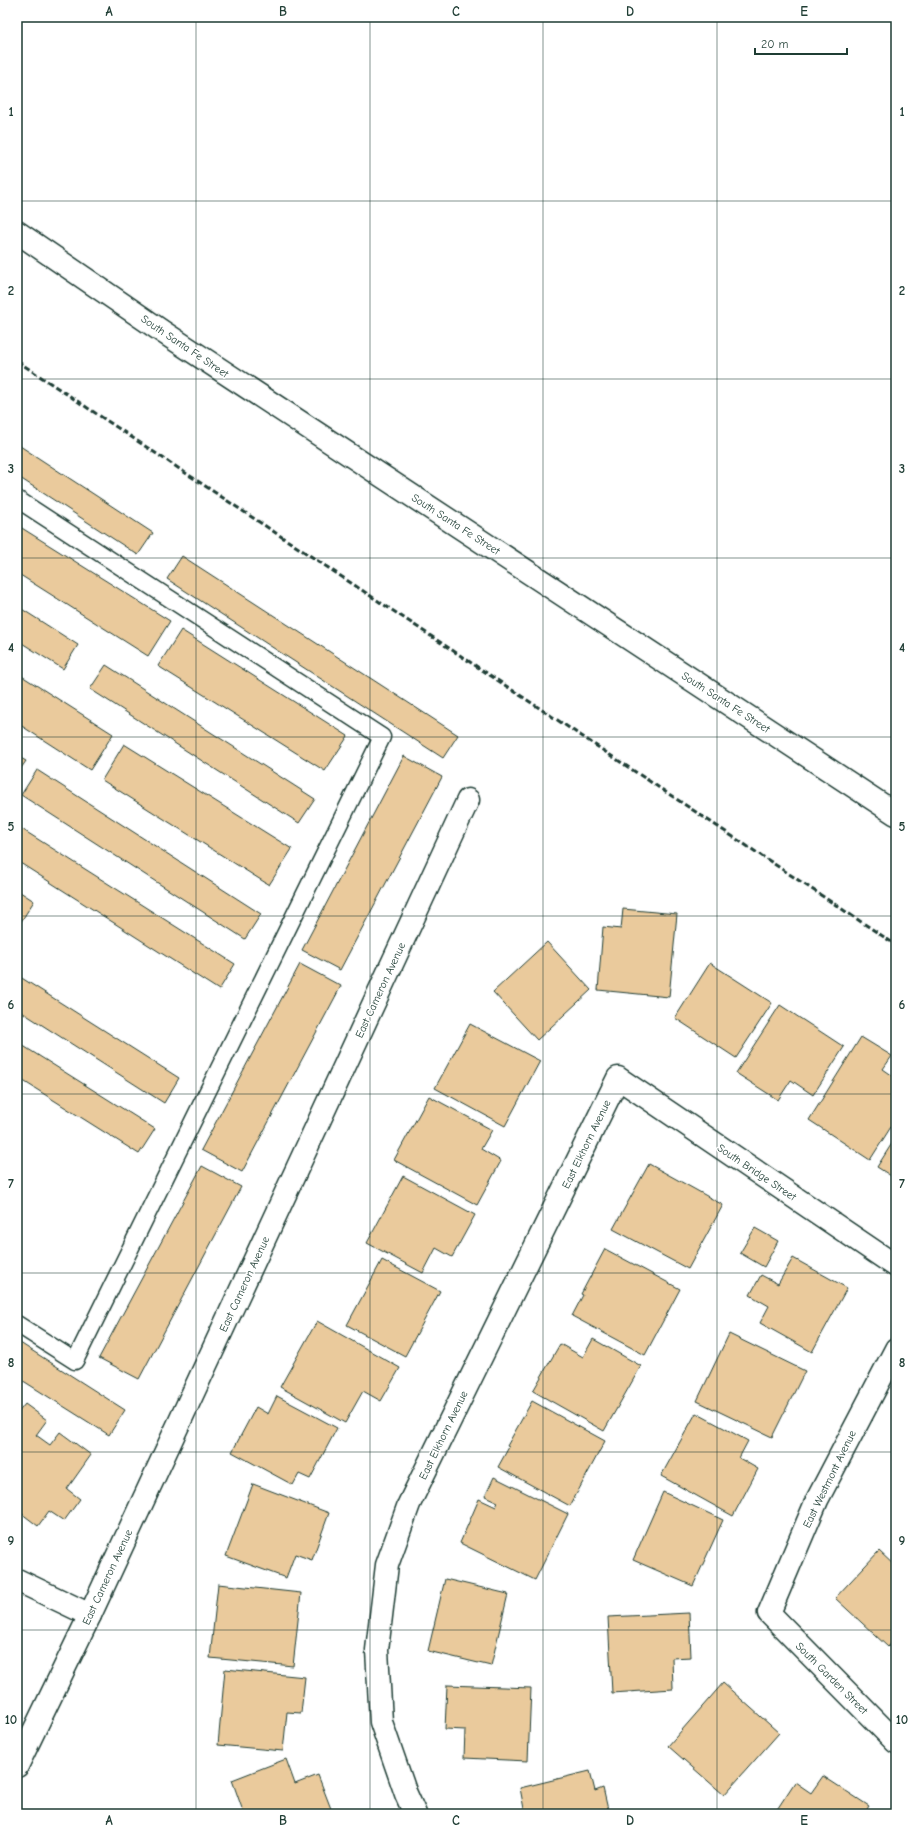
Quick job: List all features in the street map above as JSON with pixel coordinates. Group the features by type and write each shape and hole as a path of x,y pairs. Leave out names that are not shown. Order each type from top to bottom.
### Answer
{"street":[{"name":"South Santa Fe Street","path":"17,232 163,332 896,814"},
{"name":"East Cameron Avenue","path":"17,1766 90,1615 468,800"},
{"name":"South Bridge Street","path":"618,1078 896,1266"},
{"name":"East Elkhorn Avenue","path":"415,1814 406,1794 381,1722 376,1650 387,1565 409,1504 618,1078"},
{"name":"East Westmont Avenue","path":"769,1613 817,1500 869,1398 896,1349"},
{"path":"17,1580 90,1615"},
{"name":"South Garden Street","path":"769,1613 896,1742"}],"lane":[{"path":"17,499 382,737 75,1361 17,1324"}],"building":[{"path":"17,444 153,533 138,555 17,476"},
{"path":"17,525 170,621 148,656 17,573"},
{"path":"182,556 458,735 443,758 167,579"},
{"path":"17,606 78,645 63,669 17,640"},
{"path":"181,630 348,736 325,771 158,666"},
{"path":"106,665 315,799 299,823 90,689"},
{"path":"17,673 113,734 90,770 17,723"},
{"path":"124,744 292,849 269,885 102,780"},
{"path":"17,756 26,761 17,774"},
{"path":"404,756 442,777 340,970 302,950"},
{"path":"37,770 261,914 245,939 21,795"},
{"path":"17,826 235,964 219,990 17,861"},
{"path":"17,890 34,901 17,928"},
{"path":"623,909 677,914 669,997 598,990 603,927 621,929"},
{"path":"547,942 591,990 537,1040 493,992"},
{"path":"710,963 772,1003 736,1058 675,1018"},
{"path":"300,964 341,986 242,1172 201,1150"},
{"path":"17,975 179,1078 164,1103 17,1009"},
{"path":"780,1005 844,1047 813,1095 791,1080 778,1100 736,1073"},
{"path":"470,1024 540,1061 505,1126 435,1088"},
{"path":"861,1037 892,1056 883,1069 896,1078 896,1119 870,1160 809,1120"},
{"path":"17,1042 155,1129 139,1154 17,1077"},
{"path":"429,1096 492,1130 481,1149 501,1161 477,1205 394,1160"},
{"path":"896,1137 896,1179 877,1167"},
{"path":"649,1164 723,1205 688,1269 613,1229"},
{"path":"202,1166 241,1187 139,1379 99,1358"},
{"path":"403,1176 475,1215 452,1257 436,1248 423,1273 367,1243"},
{"path":"755,1228 778,1241 764,1267 740,1253"},
{"path":"605,1249 680,1289 645,1355 572,1316 583,1295 581,1294"},
{"path":"793,1258 847,1288 812,1352 760,1323 769,1306 750,1295 761,1275 778,1284"},
{"path":"382,1260 440,1291 405,1356 347,1325"},
{"path":"317,1321 400,1368 381,1401 363,1391 345,1423 280,1387"},
{"path":"729,1334 805,1371 772,1437 697,1401"},
{"path":"593,1339 641,1366 604,1431 533,1391 560,1344 583,1357"},
{"path":"17,1341 125,1410 109,1435 17,1377"},
{"path":"277,1396 337,1428 310,1479 299,1474 293,1485 232,1452 256,1407 268,1414"},
{"path":"532,1401 605,1441 570,1506 498,1467 509,1447 507,1446"},
{"path":"25,1404 47,1420 36,1435 50,1445 60,1432 91,1455 67,1489 80,1499 64,1521 49,1511 38,1526 17,1510 17,1414"},
{"path":"696,1413 748,1441 739,1458 758,1469 733,1516 661,1476"},
{"path":"494,1477 568,1514 535,1580 460,1543 479,1499 496,1507 498,1502 485,1496"},
{"path":"253,1484 329,1513 312,1560 295,1554 286,1578 226,1556"},
{"path":"663,1492 723,1520 693,1586 633,1560"},
{"path":"879,1551 896,1567 896,1638 888,1647 835,1598"},
{"path":"445,1579 508,1594 491,1666 428,1651"},
{"path":"218,1584 301,1593 293,1666 210,1658"},
{"path":"689,1613 691,1657 672,1658 673,1689 612,1693 608,1617"},
{"path":"225,1669 305,1677 301,1713 287,1712 283,1751 218,1745"},
{"path":"723,1683 779,1733 724,1795 668,1746"},
{"path":"447,1685 531,1688 528,1761 464,1758 465,1730 445,1729"},
{"path":"286,1759 295,1784 318,1775 333,1814 244,1814 232,1780"},
{"path":"590,1771 595,1791 603,1788 609,1814 525,1814 520,1788"},
{"path":"823,1776 869,1806 864,1814 774,1814 795,1782 811,1793"}],"railway":[{"path":"17,361 896,945"}]}
